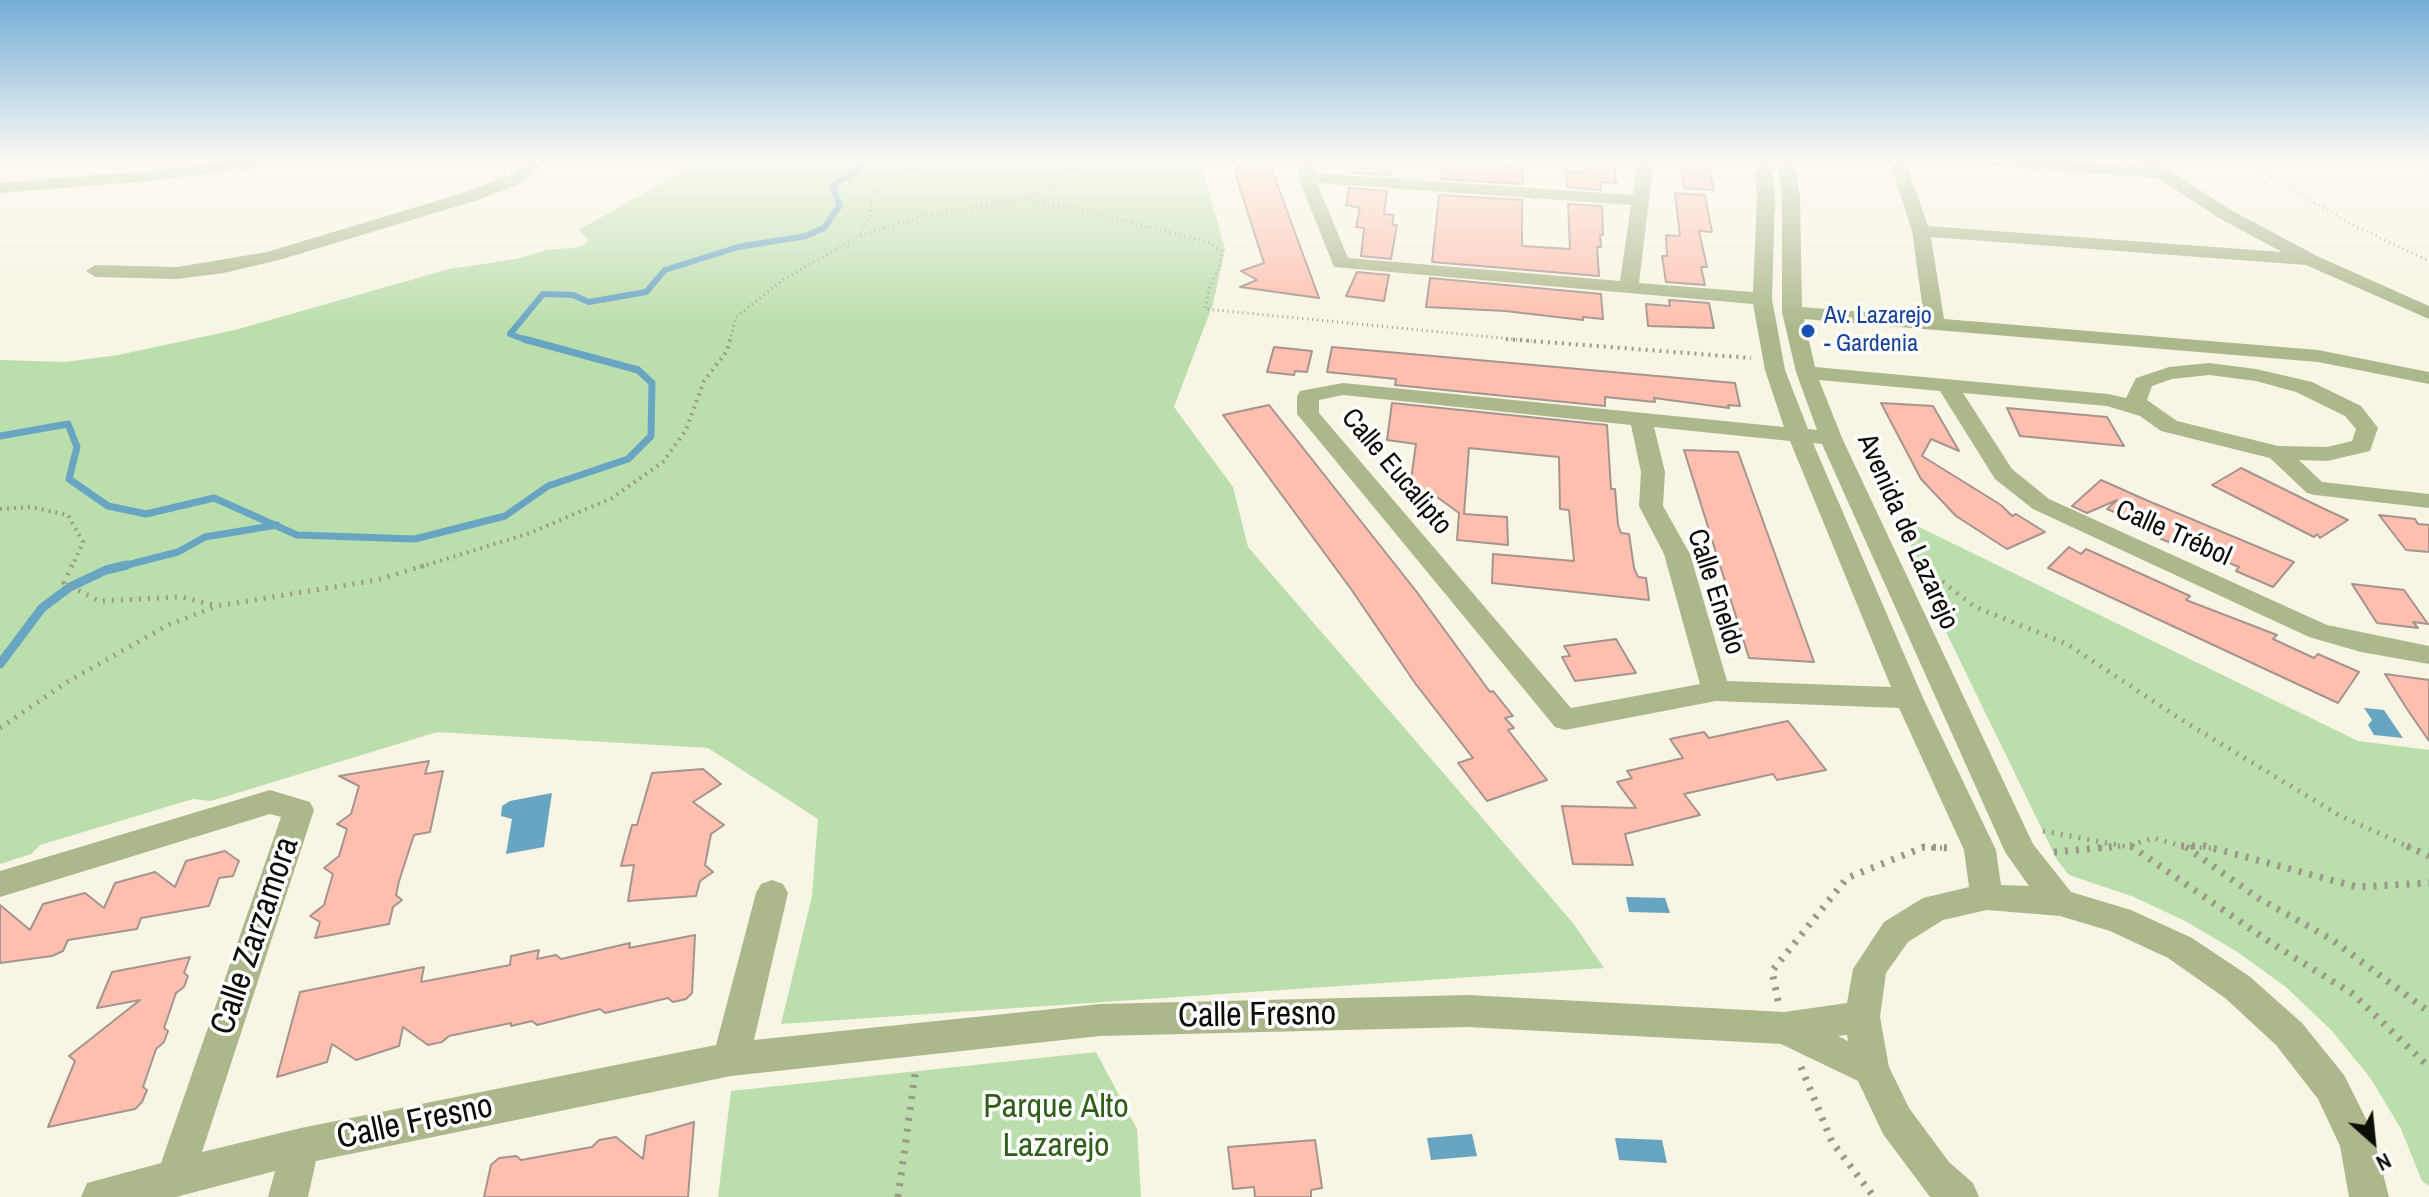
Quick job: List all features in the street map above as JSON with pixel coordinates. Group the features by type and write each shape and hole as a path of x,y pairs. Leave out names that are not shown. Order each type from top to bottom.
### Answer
{"street":[{"path":"95,271 177,273 224,267 272,256 409,215"},
{"path":"1323,215 1341,263 1762,299"},
{"path":"1629,288 1640,215"},
{"path":"1765,215 1762,299 1773,360 1799,436 1909,698 1980,850 1987,897"},
{"name":"Avenida de Lazarejo","path":"1791,215 1792,312 1806,372 1831,438 2021,852 2060,902"},
{"path":"1916,215 1921,231 1935,324"},
{"path":"2231,215 2310,260 2429,313"},
{"path":"1921,231 2310,260"},
{"path":"1792,312 2318,356 2429,378"},
{"path":"1806,372 2142,401 2169,426 2217,441 2278,453 2327,454 2362,446 2367,428 2353,411 2304,387 2256,375 2209,369 2169,373 2143,382 2142,401"},
{"name":"Calle Trébol","path":"1947,385 2003,474 2041,504 2318,631 2361,643 2429,655"},
{"name":"Calle Eucalipto","path":"1831,438 1343,389 1308,396 1308,414 1565,720 1716,691 1909,698"},
{"name":"Calle Eneldo","path":"1641,420 1653,472 1651,506 1677,554 1716,691"},
{"path":"2278,453 2315,488 2429,501"},
{"name":"Calle Zarzamora","path":"0,884 270,802 299,810 175,1177"},
{"path":"731,1059 772,893"},
{"path":"1959,1197 1935,1175 1896,1121 1871,1069 1862,1017 1870,969 1896,932 1935,908 1987,897 2022,897 2060,902 2119,920 2180,948 2237,987 2289,1034 2331,1087 2359,1144 2369,1197"},
{"name":"Calle Fresno","path":"101,1197 301,1146 731,1059 1100,1020 1468,1011 1784,1028 1862,1017"},
{"name":"Calle Fresno","path":"1784,1028 1871,1069"},
{"path":"288,1197 301,1146"}],"path":[{"path":"859,236 869,215"},
{"path":"0,728 67,682 168,625 217,606 377,580 530,533 612,498 663,462 686,430 704,381 727,351 736,317 784,279 859,236 929,215"},
{"path":"1101,215 1208,242 1222,251 1220,267 1210,285 1205,309 1269,317 1361,322 1451,335 1773,360"},
{"path":"2336,215 2429,261"},
{"path":"0,509 31,507 68,515 83,542 64,583 99,601 181,597 217,606"},
{"path":"1878,542 1909,556 1975,607 2067,644 2185,722 2337,814 2429,856"},
{"path":"2043,831 2130,845 2271,943 2353,994 2429,1067"},
{"path":"2053,853 2130,845 2154,838 2185,847 2258,898 2331,939 2429,1012"},
{"path":"2185,847 2205,846 2357,887 2429,883"},
{"path":"898,1197 920,1039"}],"green space":[{"path":"605,215 1216,215 1225,249 1213,304 1174,407 1233,487 1248,547 1573,923 1604,968 781,1024 812,896 818,819 708,748 437,732 211,801 193,799 40,845 31,854 0,864 0,360 65,362 118,355 235,330 449,269 516,259 547,250 581,247 589,240 578,230"},
{"path":"1915,525 2358,741 2429,750 2429,1186 2422,1181 2401,1129 2371,1079 2332,1031 2286,987 2236,951 2185,921 2134,897 2069,875 2057,860 1909,556"},
{"name":"Parque Alto Lazarejo","path":"1096,1052 1137,1129 1141,1197 718,1197 731,1091"}],"water":[{"path":"2364,708 2384,710 2403,738 2374,735 2368,725 2372,720"},
{"path":"552,793 544,847 506,854 512,819 501,816 502,806 510,801"},
{"path":"1626,897 1665,898 1670,913 1629,912"},
{"path":"1472,1134 1477,1156 1431,1160 1427,1138"},
{"path":"1615,1138 1662,1140 1667,1163 1619,1160"}],"building":[{"path":"1248,215 1288,215 1319,298 1240,287 1257,280 1241,271 1264,263"},
{"path":"1359,215 1394,215 1392,225 1397,225 1391,259 1361,256 1364,228 1356,227"},
{"path":"1437,215 1522,215 1522,246 1570,249 1568,215 1602,215 1603,235 1600,235 1601,247 1597,247 1599,276 1432,262"},
{"path":"1678,215 1709,215 1712,232 1699,231 1707,267 1701,267 1705,285 1666,282 1662,256 1667,256 1666,235 1680,236"},
{"path":"1357,272 1389,275 1384,301 1346,296"},
{"path":"1430,278 1601,294 1603,319 1426,307"},
{"path":"1669,300 1709,303 1714,328 1648,326 1646,304 1670,306"},
{"path":"1274,347 1312,351 1307,372 1295,371 1294,375 1267,372"},
{"path":"1332,347 1735,383 1740,406 1728,405 1729,408 1654,398 1655,402 1605,397 1605,406 1395,385 1396,379 1327,372"},
{"path":"1392,403 1607,425 1611,489 1615,489 1618,525 1621,533 1629,534 1634,568 1638,577 1646,578 1649,600 1492,583 1493,554 1574,561 1569,510 1560,509 1559,457 1469,448 1464,514 1507,517 1508,545 1457,540 1459,513 1437,497 1417,495 1418,488 1410,487 1416,444 1387,440"},
{"path":"1881,403 1933,406 1959,451 1931,439 1922,456 2001,505 2012,516 2016,514 2045,532 2007,549 1956,516 1921,479"},
{"path":"1269,405 1416,591 1490,692 1493,691 1513,716 1505,718 1514,728 1508,730 1547,780 1487,801 1458,763 1473,758 1415,683 1351,589 1223,415"},
{"path":"2007,408 2107,417 2124,446 2020,436"},
{"path":"1684,450 1738,452 1814,662 1749,658"},
{"path":"2241,468 2348,520 2320,538 2317,534 2314,537 2212,485"},
{"path":"2101,480 2294,562 2273,587 2236,571 2239,567 2194,548 2191,551 2154,536 2159,531 2107,509 2117,500 2087,513 2072,506"},
{"path":"2379,515 2415,519 2418,524 2429,525 2429,552 2406,550"},
{"path":"2069,547 2081,554 2086,549 2190,596 2186,600 2277,635 2273,639 2314,658 2318,654 2359,672 2338,703 2048,568"},
{"path":"2352,584 2404,590 2428,624 2413,622 2418,628 2377,623"},
{"path":"1616,639 1636,673 1575,681 1562,657 1570,656 1564,646"},
{"path":"2385,674 2429,680 2429,741 2407,709"},
{"path":"1788,721 1826,770 1777,780 1773,774 1684,794 1700,815 1625,834 1633,865 1573,864 1562,806 1636,808 1617,782 1632,778 1627,771 1683,758 1670,739 1704,732 1709,738"},
{"path":"429,761 425,774 443,771 430,832 414,835 396,895 402,900 393,907 389,924 315,938 320,922 310,916 324,905 333,874 324,868 339,856 347,829 337,824 351,814 359,786 339,776"},
{"path":"703,769 721,784 693,802 724,825 711,834 705,865 713,872 700,881 696,896 628,901 634,865 621,866 632,825 637,825 652,773"},
{"path":"225,851 239,861 233,876 219,878 209,906 141,918 137,929 68,940 63,951 52,956 0,963 0,905 30,930 43,904 85,893 104,908 115,883 155,872 175,887 186,861"},
{"path":"695,935 692,993 686,999 673,1002 668,998 605,1013 600,1009 537,1025 532,1021 511,1026 511,1023 449,1036 442,1042 428,1045 403,1027 399,1046 356,1060 332,1044 327,1062 277,1077 300,992 424,967 421,982 510,965 511,956 539,950 537,959 556,955 561,959 630,943 629,948"},
{"path":"190,957 184,973 188,976 184,987 176,993 164,1028 168,1031 164,1042 156,1049 143,1087 147,1090 142,1102 135,1109 48,1127 75,1061 69,1056 140,1000 97,1008 112,972"},
{"path":"694,1122 688,1197 484,1197 491,1165 499,1158 516,1156 521,1160 592,1147 599,1140 616,1137 643,1159 646,1136"},
{"path":"1315,1140 1322,1188 1311,1190 1311,1197 1255,1197 1254,1187 1233,1189 1228,1147"}],"waterway":[{"path":"529,341 510,334 543,294 573,295 589,302 646,292 665,270 738,247 806,236 824,228 833,215"},
{"path":"275,525 297,535 415,539 505,516 548,486 628,459 651,436 652,383 638,370 524,339"},
{"path":"0,436 68,424 77,447 69,479 108,506 146,514 214,498 275,525"},
{"path":"125,566 178,552 205,537 275,525"},
{"path":"0,664 42,608 70,587 106,570 125,566"},
{"path":"119,567 125,566"}],"place":[{"name":"Av. Lazarejo - Gardenia","path":"1808,331"}]}
